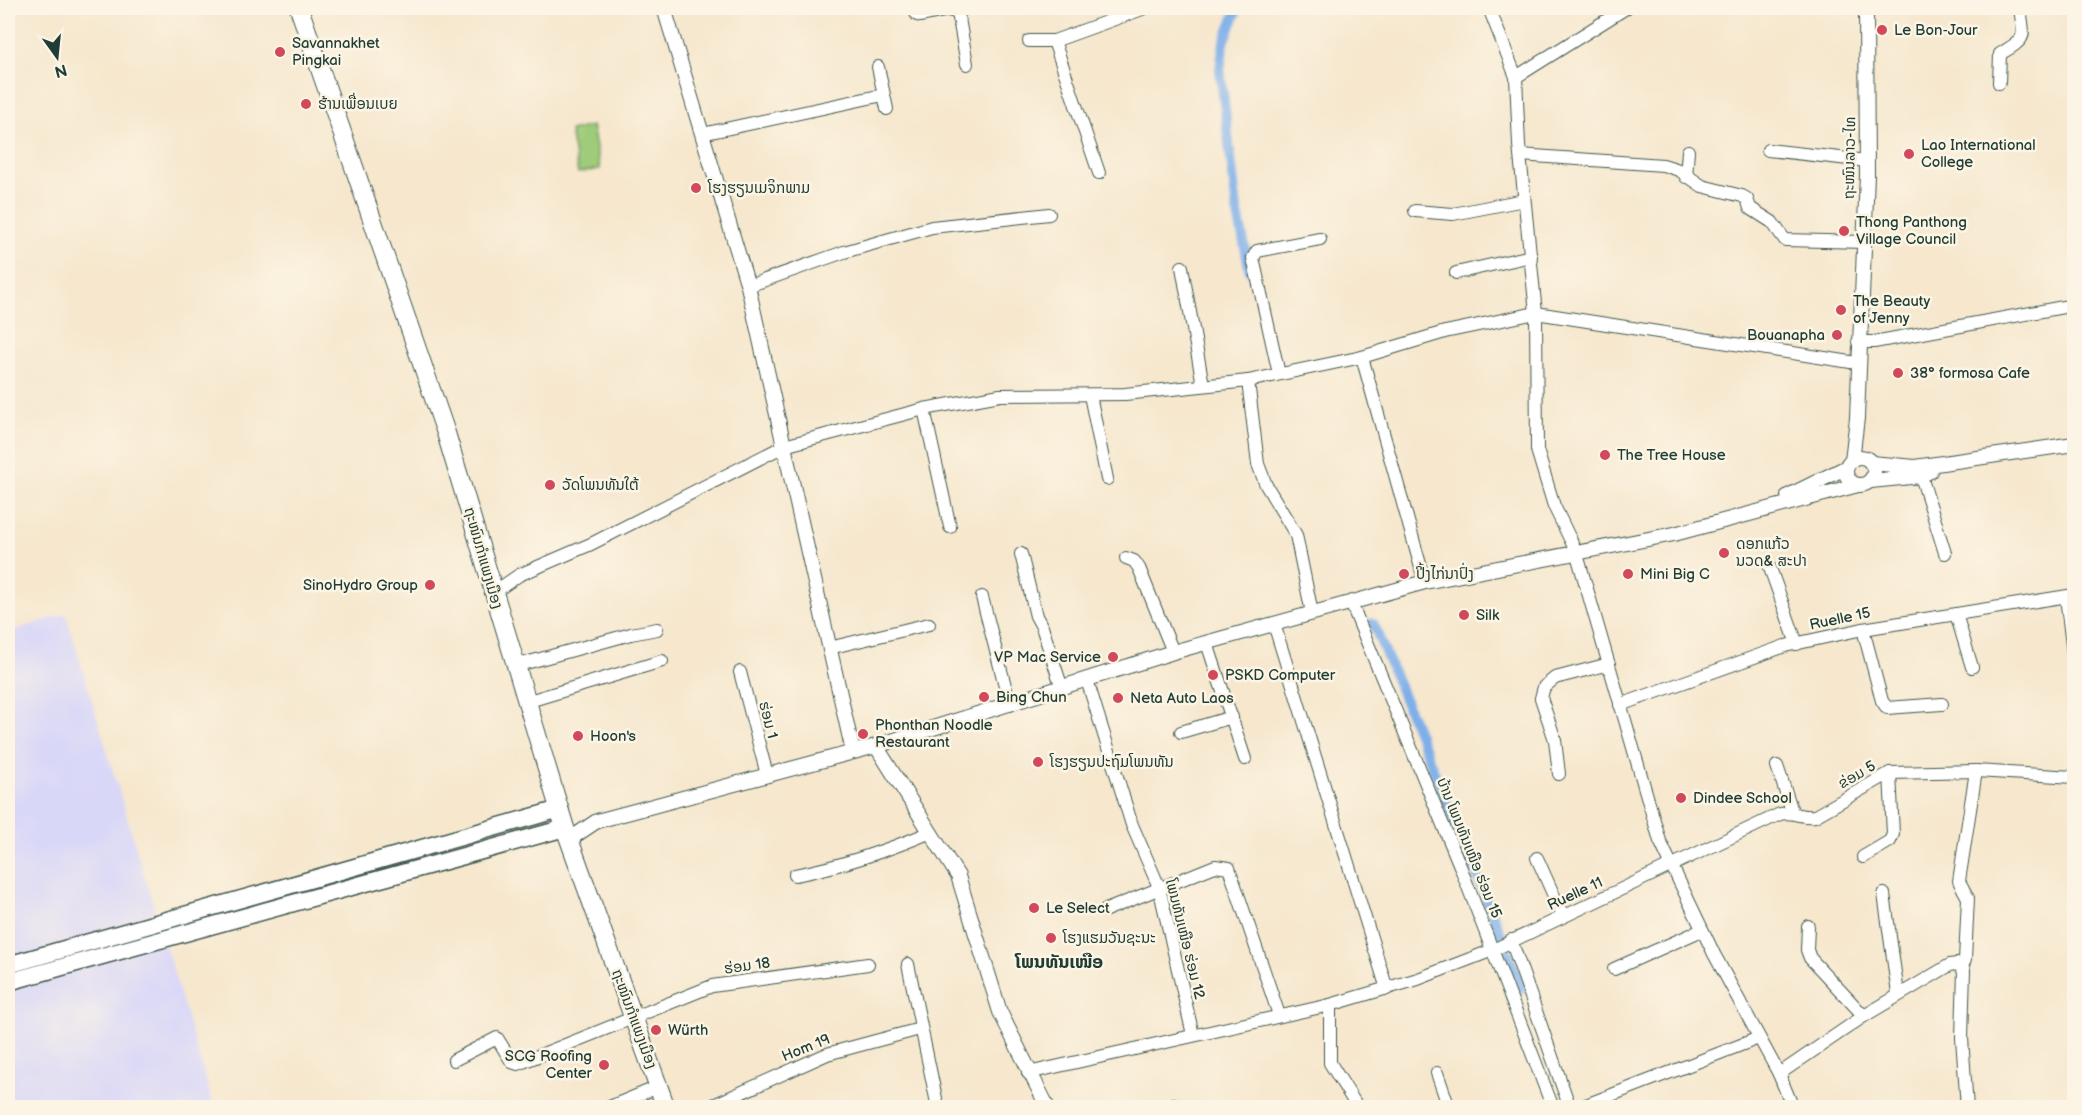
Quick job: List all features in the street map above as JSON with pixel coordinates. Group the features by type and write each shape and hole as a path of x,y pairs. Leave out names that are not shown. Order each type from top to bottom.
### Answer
{"main road":[{"name":"ຖະໜົນກຳແພງເມືອງ","path":"299,8 446,433 515,666 529,701 568,833 666,1107"},
{"path":"8,965 560,809"},
{"path":"8,982 568,833"}],"street":[{"path":"664,8 748,286 853,752"},
{"path":"913,8 917,15 921,16 949,10 958,13 967,64"},
{"path":"1029,41 1054,41 1145,8"},
{"path":"1489,8 1516,77 1520,155 1536,313 1537,450 1554,506 1576,551 1653,820 1670,864 1702,930 1779,1074 1793,1107"},
{"path":"1516,77 1626,8"},
{"name":"ຖະໜົນລາວ-ໄທ","path":"1849,464 1857,417 1857,363 1864,242 1867,161 1866,8"},
{"path":"2000,83 2000,54 2019,44 2022,39 2020,8"},
{"path":"1054,41 1099,173"},
{"path":"878,67 886,109"},
{"path":"702,134 883,95"},
{"path":"1768,150 1867,161"},
{"path":"1686,177 1688,151"},
{"path":"1520,155 1663,165 1679,170 1702,186 1742,195 1758,215 1773,222 1785,240 1864,242"},
{"path":"1415,211 1453,214 1524,200"},
{"path":"748,286 844,252 932,227 1049,214"},
{"path":"1279,374 1253,258 1257,251 1320,239"},
{"path":"1456,273 1531,256"},
{"path":"1182,267 1203,385"},
{"path":"1858,342 1874,342 2074,305"},
{"path":"493,593 519,575 591,544 784,446 924,409 1000,395 1090,395 1248,381 1362,357 1445,332 1536,313 1857,363"},
{"path":"1362,357 1425,582"},
{"path":"1248,381 1258,464 1266,485 1296,535 1312,613"},
{"path":"1090,395 1107,479"},
{"path":"924,409 950,527"},
{"name":"ຖະໜົນລາວ-ໄທ","path":"1857,417 1869,461"},
{"path":"1750,513 1859,458 1916,467 2074,444"},
{"path":"1864,483 1874,472 1869,461"},
{"path":"1849,464 1847,477 1864,483"},
{"path":"568,833 597,822 876,746 1173,652 1425,582 1576,551 1674,534 1864,483 1921,476 1945,464"},
{"path":"1921,476 1945,553"},
{"path":"1021,554 1036,616 1042,627 1062,688"},
{"path":"1126,558 1134,561 1139,568 1173,652"},
{"path":"1770,568 1797,644"},
{"path":"2070,596 2074,661"},
{"name":"Ruelle 15","path":"1620,705 1797,644 1863,629 2070,596"},
{"path":"982,597 1010,705"},
{"name":"ບ້ານ ໂພນທັນເໜືອ ຮ່ອມ 15","path":"1351,603 1493,950 1553,1107"},
{"path":"1956,614 1972,667"},
{"path":"830,648 929,624"},
{"path":"1274,624 1387,989"},
{"path":"515,666 657,629"},
{"path":"1863,629 1882,701 1887,708 1894,710 1942,704"},
{"path":"1207,643 1245,759"},
{"path":"529,701 662,661"},
{"path":"1559,774 1555,740 1541,698 1544,687 1556,678 1609,664"},
{"name":"ຮ່ອມ 1","path":"740,672 767,775"},
{"name":"ໂພນທັນເໜືອ ຮ່ອມ 12","path":"1086,680 1132,825 1159,887 1193,1035"},
{"path":"1181,732 1232,717"},
{"path":"876,746 958,876 1000,1012 1028,1073 1048,1107"},
{"path":"1777,766 1792,811"},
{"path":"1967,1107 1962,966 1965,960 1968,898 1959,881 1976,771"},
{"name":"ຂ່ອມ 5","path":"1670,864 1780,814 1792,811 1805,817 1815,816 1890,773 1976,771 2074,777"},
{"path":"1863,857 1890,841 1893,834 1890,773"},
{"path":"795,875 839,866 891,849 931,832"},
{"path":"1537,858 1563,916"},
{"name":"Ruelle 11","path":"1028,1073 1330,1005 1387,989 1493,950 1670,864"},
{"path":"1106,910 1215,866 1229,868 1279,1015"},
{"path":"1884,894 1898,994"},
{"path":"1808,926 1807,950 1810,958 1864,1016"},
{"path":"1614,969 1702,930"},
{"path":"1511,940 1569,1107"},
{"name":"ຮ່ອມ 18","path":"454,1060 497,1038 512,1062 518,1064 634,1015 712,986 868,964"},
{"path":"908,964 938,1107"},
{"path":"1779,1074 1898,994 1950,965 1962,966"},
{"path":"1330,1005 1330,1063 1358,1107"},
{"name":"Hom 19","path":"707,1107 827,1054 920,1029"},
{"path":"1578,1107 1760,1038"},
{"path":"1437,1073 1449,1107"},
{"path":"607,1107 658,1087"}],"shaded area":[{"path":"66,614 214,1107 8,1107 8,632"}],"green space":[{"path":"592,126 600,169 578,173 570,131"}],"waterway":[{"path":"1238,8 1224,42 1220,69 1237,209 1250,271"},
{"path":"1373,623 1501,935"},
{"path":"1507,951 1523,989"}],"place":[{"name":"Le Bon-Jour","path":"1882,30"},
{"name":"Savannakhet Pingkai","path":"280,52"},
{"name":"ຮ້ານເພື່ອນເບຍ","path":"306,104"},
{"name":"Lao International College","path":"1909,154"},
{"name":"ໂຮງຮຽນເມຈິກພາມ","path":"696,188"},
{"name":"Thong Panthong Village Council","path":"1844,231"},
{"name":"The Beauty of Jenny","path":"1841,310"},
{"name":"Bouanapha","path":"1837,335"},
{"name":"38° formosa Cafe","path":"1898,373"},
{"name":"The Tree House","path":"1605,455"},
{"name":"ວັດໂພນທັນໃຕ້","path":"550,485"},
{"name":"ດອກແກ້ວ ນວດ& ສະປາ","path":"1724,553"},
{"name":"ປີ້ງໄກ່ນາປົ່ງ","path":"1404,574"},
{"name":"Mini Big C","path":"1628,574"},
{"name":"SinoHydro Group","path":"430,585"},
{"name":"Silk","path":"1464,615"},
{"name":"VP Mac Service","path":"1113,657"},
{"name":"PSKD Computer","path":"1213,675"},
{"name":"Bing Chun","path":"984,697"},
{"name":"Neta Auto Laos","path":"1118,698"},
{"name":"Phonthan Noodle Restaurant","path":"863,734"},
{"name":"Hoon's","path":"578,736"},
{"name":"ໂຮງຮຽນປະຖົມໂພນທັນ","path":"1038,762"},
{"name":"Dindee School","path":"1681,798"},
{"name":"Le Select","path":"1034,908"},
{"name":"ໂຮງແຮມວັນຊະນະ","path":"1051,938"},
{"name":"Würth","path":"656,1030"},
{"name":"SCG Roofing Center","path":"604,1065"}],"district":[{"name":"ໂພນທັນເໜືອ","path":"1059,962"}]}
